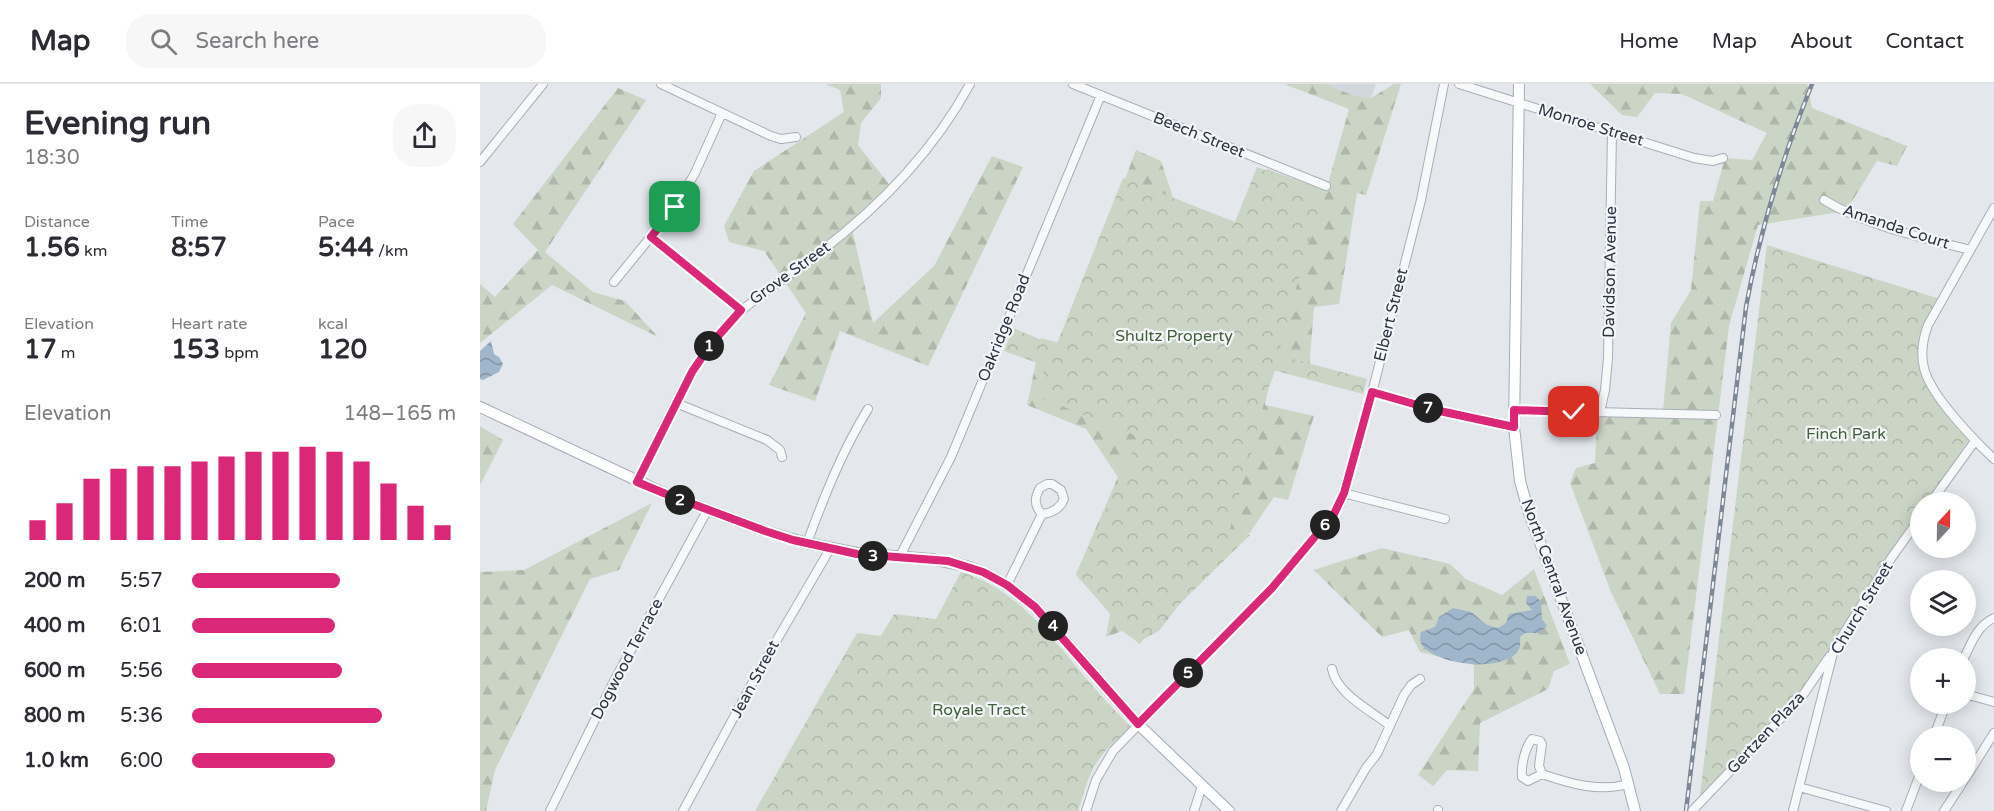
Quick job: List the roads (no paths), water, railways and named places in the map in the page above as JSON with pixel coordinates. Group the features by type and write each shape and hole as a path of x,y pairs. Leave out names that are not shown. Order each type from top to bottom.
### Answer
{"main road":[{"name":"North Central Avenue","path":"1519,84 1514,427 1521,481 1529,513 1624,768 1635,811"},
{"path":"480,407 637,482 765,531 830,549 899,558 931,559 983,572 1007,585 1035,607 1138,724 1229,811"}],"street":[{"path":"480,162 543,84"},
{"path":"661,84 774,137 789,139 796,137"},
{"name":"Grove Street","path":"637,482 699,360 717,336 741,310 769,287 837,240 883,197 939,133 970,84"},
{"name":"Beech Street","path":"1073,84 1326,186"},
{"name":"Elbert Street","path":"1086,811 1101,770 1113,751 1272,588 1334,514 1344,493 1372,392 1423,189 1444,84"},
{"name":"Monroe Street","path":"1459,84 1694,158 1713,161 1723,158"},
{"name":"Oakridge Road","path":"899,558 951,457 1101,95"},
{"path":"614,282 667,218 685,190 722,113"},
{"name":"Davidson Avenue","path":"1600,412 1608,358 1612,132"},
{"name":"Amanda Court","path":"1824,200 1842,211 1970,250"},
{"path":"1994,208 1928,325 1922,345 1923,367 1930,385 1965,432 1994,459"},
{"path":"651,237 741,310"},
{"path":"1372,392 1435,410 1514,427"},
{"path":"676,404 767,440 780,450 782,457"},
{"path":"807,543 824,494 868,409"},
{"path":"1514,410 1716,415"},
{"path":"1938,492 1975,441"},
{"path":"1344,493 1445,519"},
{"name":"Dogwood Terrace","path":"550,811 613,683 708,509"},
{"path":"1007,585 1042,514"},
{"name":"Church Street","path":"1793,811 1834,649 1910,532"},
{"name":"Jean Street","path":"683,811 766,658 830,549"},
{"path":"1969,648 1978,630 1994,618"},
{"name":"Gertzen Plaza","path":"1692,811 1803,695 1834,649"},
{"path":"1332,669 1334,678 1340,687 1389,725"},
{"path":"1341,811 1366,768 1377,754 1404,695 1420,679"},
{"path":"1803,695 1820,705"},
{"path":"1976,697 1994,702"},
{"path":"1976,761 1994,733"},
{"path":"1542,774 1539,766 1542,744 1540,741 1532,740 1527,746 1521,770 1522,777 1528,781 1542,774 1600,788 1629,784"},
{"path":"1194,811 1202,786"},
{"path":"1799,787 1886,811"},
{"path":"1906,811 1913,792"},
{"path":"1944,811 1956,792"}],"water":[{"path":"491,341 494,354 503,364 499,372 483,380 480,379 480,351"},
{"path":"1527,596 1535,596 1541,601 1542,619 1547,626 1539,633 1525,633 1520,637 1519,649 1510,658 1499,662 1470,664 1441,657 1430,652 1421,643 1421,632 1435,627 1439,617 1453,608 1471,612 1487,625 1498,628 1506,623 1509,614 1532,610 1526,603"}],"railway":[{"path":"1686,811 1746,307 1773,194 1812,84"}],"park label":[{"name":"Shultz Property","path":"1174,336"},
{"name":"Finch Park","path":"1846,434"},
{"name":"Royale Tract","path":"979,710"}]}
